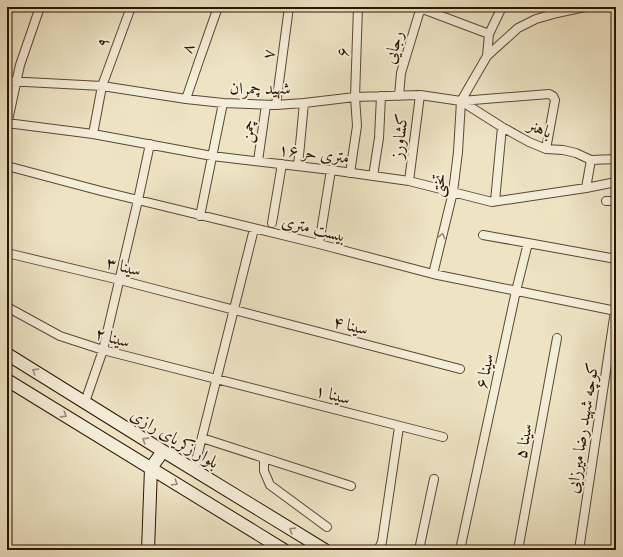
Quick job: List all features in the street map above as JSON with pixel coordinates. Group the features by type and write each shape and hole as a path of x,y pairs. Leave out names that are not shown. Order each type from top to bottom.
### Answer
{"main road":[{"name":"بلوار زکریای رازی","path":"7,354 325,550"},
{"path":"7,380 284,550"},
{"path":"148,550 151,468 163,451"}],"street":[{"path":"7,124 20,65 40,7"},
{"name":"۹","path":"93,134 102,86 131,7"},
{"name":"۸","path":"186,99 218,7"},
{"name":"۷","path":"276,105 290,7"},
{"name":"۶","path":"350,172 357,126 355,97 358,7"},
{"path":"487,56 490,34 502,7"},
{"path":"461,100 487,56 518,28 536,19 585,7"},
{"path":"420,8 490,34"},
{"name":"رجایی","path":"399,96 401,73 420,8"},
{"name":"شهید چمران","path":"7,81 102,86 186,99 223,103 266,105 304,103 355,97 420,95 461,100 549,94 553,96 555,100 546,150"},
{"name":"کشاورز","path":"409,181 420,95"},
{"path":"373,176 379,138 381,96"},
{"name":"باهنر","path":"461,100 502,127 546,150 563,150 576,153 591,160 616,158"},
{"name":"تختی","path":"433,274 453,192 458,152 461,100"},
{"path":"200,216 223,103"},
{"path":"298,166 304,103"},
{"name":"چمن","path":"258,162 266,105"},
{"name":"۱۶ متری حر","path":"7,124 93,134 212,156 350,172 409,181 492,202 616,182"},
{"path":"495,202 502,127"},
{"path":"84,402 103,350 150,144"},
{"path":"586,188 591,160"},
{"path":"272,223 282,164"},
{"name":"بیست متری","path":"7,166 433,274 616,311"},
{"path":"319,244 331,170"},
{"path":"606,201 616,201"},
{"path":"194,469 254,229"},
{"path":"483,234 616,259"},
{"name":"سینا ۶","path":"460,550 516,291 528,243"},
{"name":"سینا ۳","path":"7,253 120,280 234,310"},
{"name":"سینا ۲","path":"7,308 60,336 103,350 216,379"},
{"name":"سینا ۴","path":"234,310 460,368"},
{"name":"کوچه شهید رضا میرزایی","path":"579,550 616,311"},
{"name":"سینا ۵","path":"518,550 557,338"},
{"name":"۱ سینا","path":"216,379 399,427 443,437"},
{"path":"378,550 382,542 399,427"},
{"path":"202,438 351,486"},
{"path":"264,458 264,471 270,485 327,526"},
{"path":"419,550 434,479"}]}
